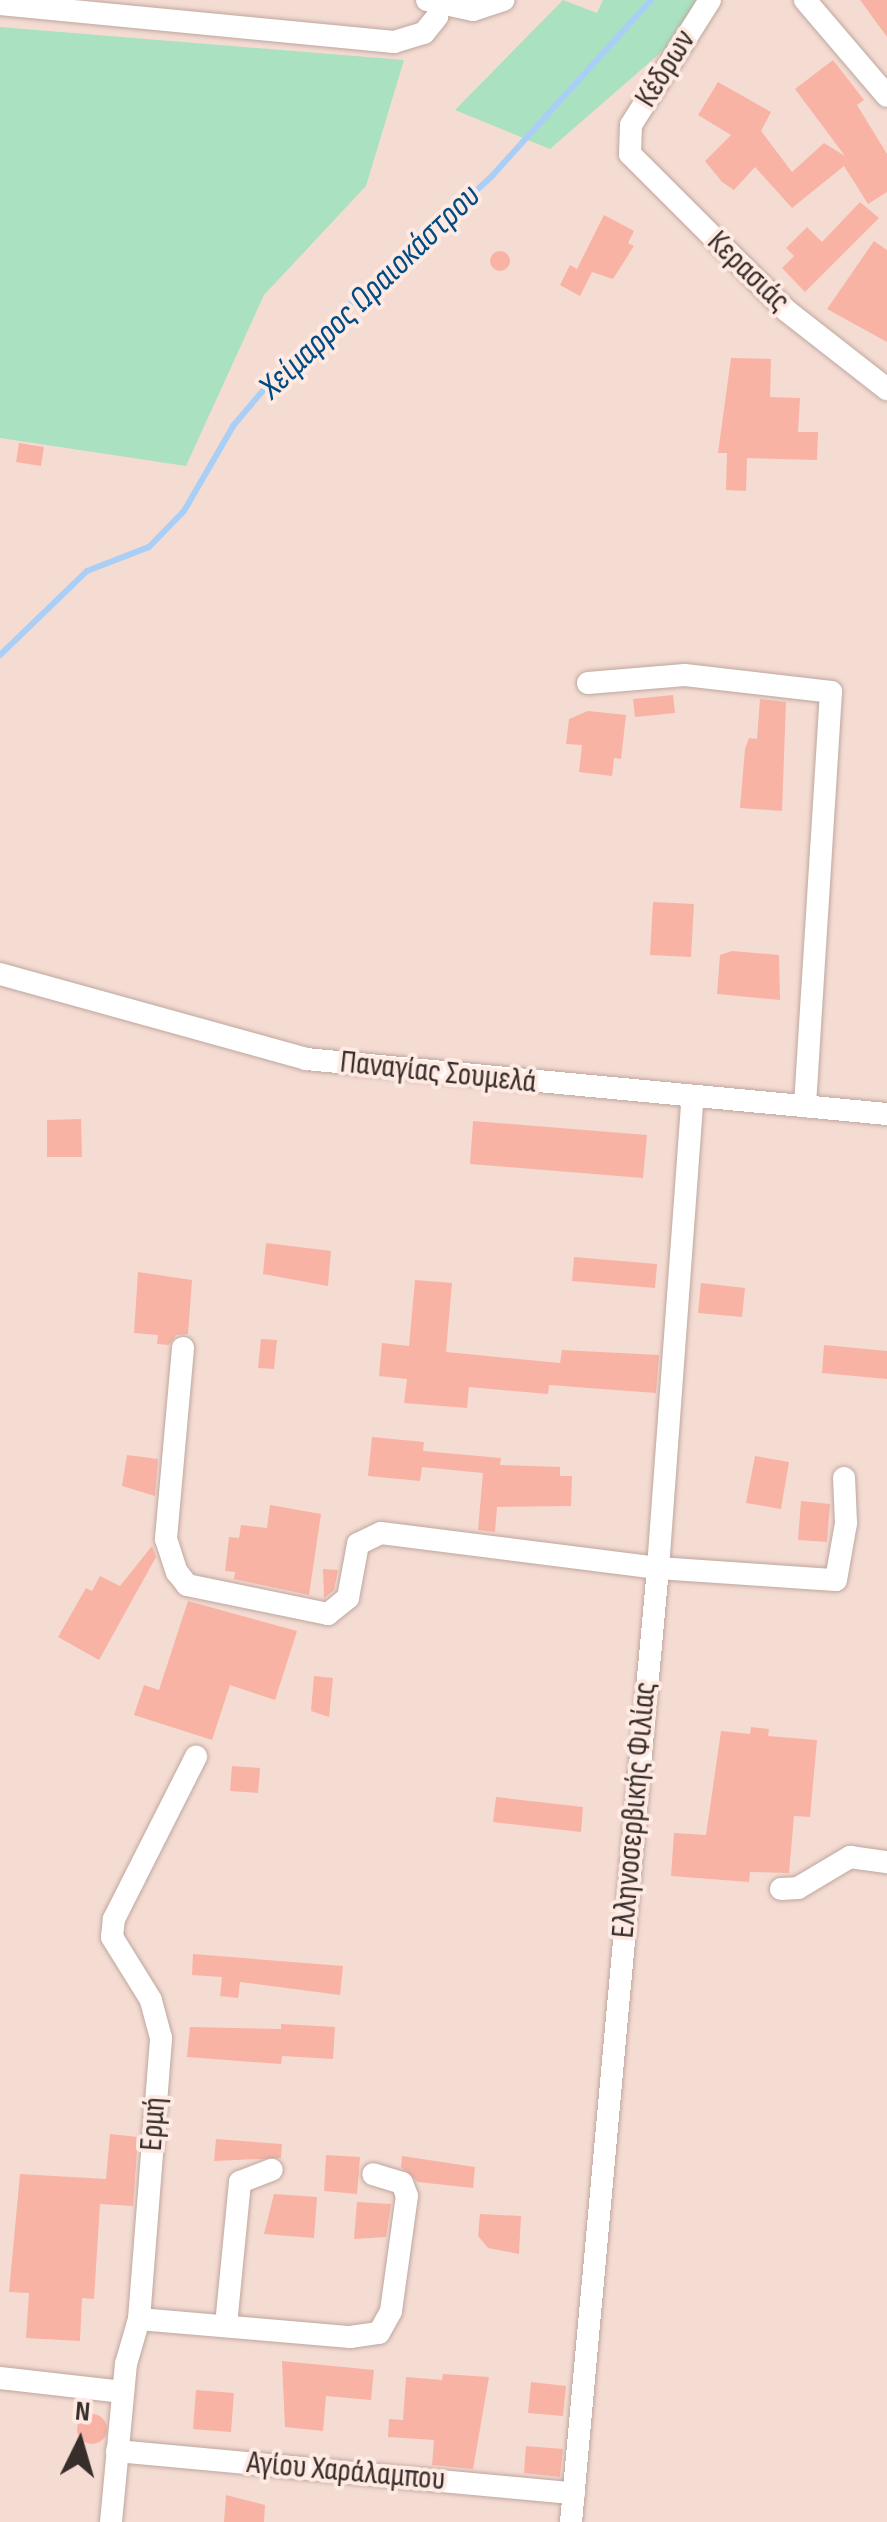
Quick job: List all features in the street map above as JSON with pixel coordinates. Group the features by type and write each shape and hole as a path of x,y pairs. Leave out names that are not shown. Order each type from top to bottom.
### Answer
{"street":[{"name":"Κέδρων","path":"626,140 710,0"},
{"path":"805,0 887,96"},
{"path":"0,4 394,42 424,33 432,9 498,4"},
{"name":"Κερασιάς","path":"626,140 630,154 787,311 887,389"},
{"path":"588,684 685,676 831,692 804,1106"},
{"name":"Παναγίας Σουμελά","path":"0,974 268,1052 887,1114"},
{"name":"Ελληνοσερβικής Φιλίας","path":"571,2522 658,1568 692,1097"},
{"path":"183,1348 166,1539 186,1586 328,1614 348,1598 358,1544 380,1533 658,1568 836,1580 846,1524 844,1478"},
{"name":"Ερμή","path":"111,2522 123,2392 139,2320 161,2038 151,2000 112,1938 114,1919 196,1757"},
{"path":"782,1890 798,1888 850,1857 887,1862"},
{"path":"226,2325 240,2182 272,2170"},
{"path":"139,2320 350,2336 379,2333 391,2310 408,2196 402,2183 372,2174"},
{"path":"0,2378 123,2392"},
{"name":"Αγίου Χαράλαμπου","path":"117,2451 574,2493"}],"green space":[{"path":"563,0 597,13 603,0 704,0 681,35 550,149 455,110"},
{"path":"0,27 404,60 366,186 264,295 186,466 0,438"}],"building":[{"path":"860,0 887,0 887,37"},
{"path":"833,60 864,100 857,105 887,154 887,192 868,204 844,166 792,208 755,167 734,190 722,182 705,161 731,135 698,115 718,82 771,112 761,131 792,172 824,143 845,156 795,89"},
{"path":"860,202 879,218 805,292 782,268 794,256 786,248 807,227 822,242"},
{"path":"604,215 634,231 628,243 634,246 613,279 592,272 580,296 560,285 570,265 577,269"},
{"path":"874,241 887,250 887,342 827,309"},
{"path":"496,251 504,251 510,261 504,271 496,271 490,265 490,257"},
{"path":"731,358 771,359 770,397 800,398 798,432 818,432 817,460 747,458 746,491 726,490 727,453 718,453"},
{"path":"19,443 44,447 41,466 16,462"},
{"path":"673,695 675,713 635,717 633,699"},
{"path":"760,699 786,702 782,811 740,808 745,749 749,738 757,739"},
{"path":"588,711 626,715 621,759 614,758 612,776 579,772 582,745 566,744 569,719"},
{"path":"653,902 694,904 691,957 650,955"},
{"path":"732,951 779,955 780,1000 717,994 720,955"},
{"path":"81,1119 82,1157 47,1157 47,1120"},
{"path":"473,1121 647,1135 643,1178 470,1164"},
{"path":"266,1243 331,1251 328,1286 263,1274"},
{"path":"574,1257 657,1264 655,1288 572,1281"},
{"path":"138,1272 192,1280 188,1334 176,1335 169,1345 157,1344 158,1335 134,1333"},
{"path":"415,1280 452,1283 446,1352 560,1363 562,1350 659,1355 656,1393 549,1385 548,1394 469,1387 467,1408 404,1403 407,1379 379,1376 382,1343 409,1346"},
{"path":"701,1283 745,1288 742,1317 698,1313"},
{"path":"261,1339 277,1340 274,1369 258,1368"},
{"path":"824,1345 887,1351 887,1379 822,1373"},
{"path":"372,1437 424,1442 423,1451 501,1458 500,1465 560,1467 560,1476 572,1476 571,1506 497,1507 495,1532 478,1530 483,1473 422,1467 420,1481 368,1476"},
{"path":"127,1455 158,1459 155,1496 122,1486"},
{"path":"755,1456 789,1462 781,1509 746,1503"},
{"path":"801,1501 830,1504 827,1542 798,1540"},
{"path":"270,1505 321,1514 309,1595 234,1579 235,1572 225,1571 229,1537 239,1538 241,1525 267,1528"},
{"path":"152,1546 156,1557 99,1660 58,1637 86,1588 92,1591 100,1576 120,1586"},
{"path":"323,1569 338,1570 334,1590 324,1598"},
{"path":"188,1601 297,1631 275,1700 230,1685 212,1740 134,1715 144,1685 159,1690"},
{"path":"314,1676 333,1678 329,1717 311,1711"},
{"path":"751,1727 769,1729 768,1736 817,1740 810,1817 794,1816 789,1873 750,1872 749,1882 671,1876 674,1833 706,1835 721,1731 750,1734"},
{"path":"232,1766 260,1768 258,1793 230,1791"},
{"path":"496,1797 583,1807 581,1832 493,1822"},
{"path":"193,1954 343,1966 340,1995 240,1982 238,1998 220,1996 222,1977 192,1975"},
{"path":"281,2024 335,2027 333,2059 282,2056 281,2064 187,2057 190,2027 281,2029"},
{"path":"110,2134 138,2137 133,2206 100,2204 94,2299 82,2298 80,2341 26,2338 29,2293 9,2292 20,2174 106,2179"},
{"path":"216,2139 282,2144 281,2158 214,2161"},
{"path":"326,2155 360,2157 357,2194 324,2191"},
{"path":"402,2156 475,2167 473,2188 418,2182 401,2167"},
{"path":"274,2194 317,2197 314,2238 264,2234"},
{"path":"357,2202 391,2204 386,2237 354,2239"},
{"path":"480,2214 521,2216 519,2254 488,2248 478,2236"},
{"path":"282,2361 374,2370 371,2400 326,2396 323,2431 285,2427"},
{"path":"443,2374 489,2377 473,2469 432,2465 434,2440 388,2437 389,2419 403,2420 406,2377 442,2380"},
{"path":"531,2382 566,2386 563,2416 528,2413"},
{"path":"196,2390 234,2393 231,2432 193,2429"},
{"path":"92,2414 103,2418 107,2429 103,2440 92,2444 81,2440 77,2429 81,2418"},
{"path":"526,2446 563,2449 560,2477 524,2473"},
{"path":"226,2495 265,2505 264,2522 224,2522"}],"waterway":[{"name":"Χείμαρρος Ωραιοκάστρου","path":"0,655 87,571 149,547 184,511 233,426 287,362 492,176 651,0"}]}
